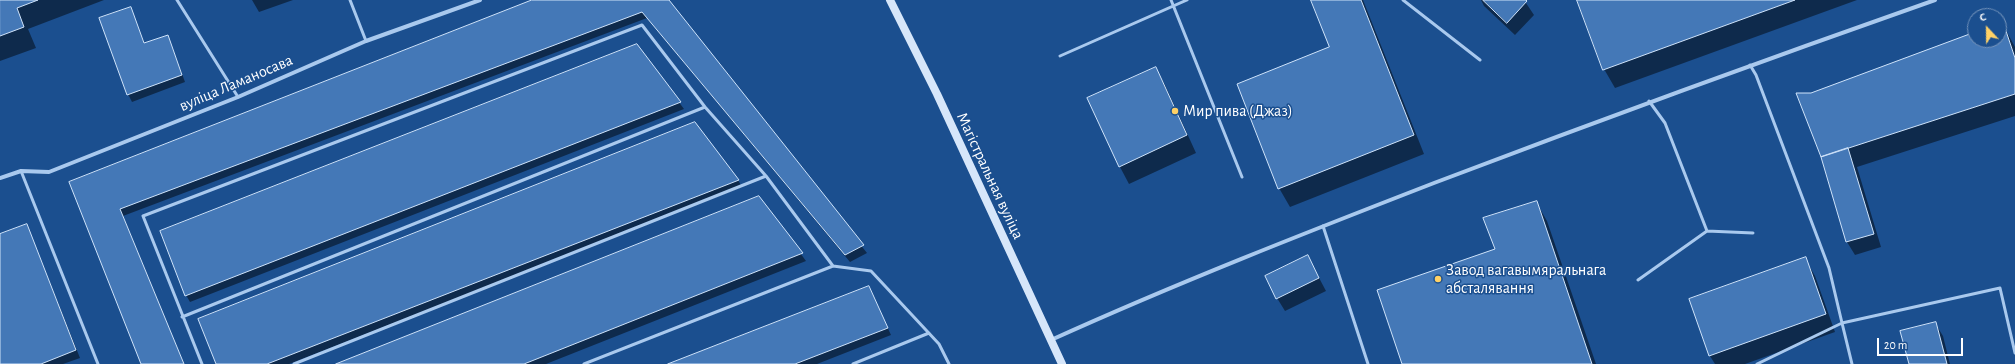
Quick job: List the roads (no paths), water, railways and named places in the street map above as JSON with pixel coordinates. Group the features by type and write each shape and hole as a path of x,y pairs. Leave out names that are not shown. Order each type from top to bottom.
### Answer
{"main road":[{"name":"Магістральная вуліца","path":"890,0 937,94 1062,364"}],"street":[{"name":"вуліца Ламаносава","path":"0,178 21,171 49,172 238,97 366,41 480,0"},
{"path":"1051,340 1130,304 1323,226 1649,101 1750,64 1935,0"}],"lane":[{"path":"177,0 238,97"},
{"path":"350,0 366,41"},
{"path":"464,0 466,6"},
{"path":"1171,0 1242,177"},
{"path":"1060,56 1187,0"},
{"path":"1402,0 1480,60"},
{"path":"202,364 143,216 642,25 705,107 766,176 833,266"},
{"path":"1750,64 1756,75 1829,268 1852,364"},
{"path":"1649,101 1665,124 1707,232"},
{"path":"182,317 705,107"},
{"path":"21,171 98,364"},
{"path":"294,364 766,176"},
{"path":"1323,226 1368,364"},
{"path":"1638,280 1707,232 1754,233"},
{"path":"584,364 833,266 871,271 939,344 949,364"},
{"path":"1757,364 1842,323 2000,288 2015,353"},
{"path":"853,364 929,333"}],"place":[{"name":"Мир пива (Джаз)","path":"1175,111"},
{"name":"Завод вагавымяральнага абсталявання","path":"1438,279"}]}
